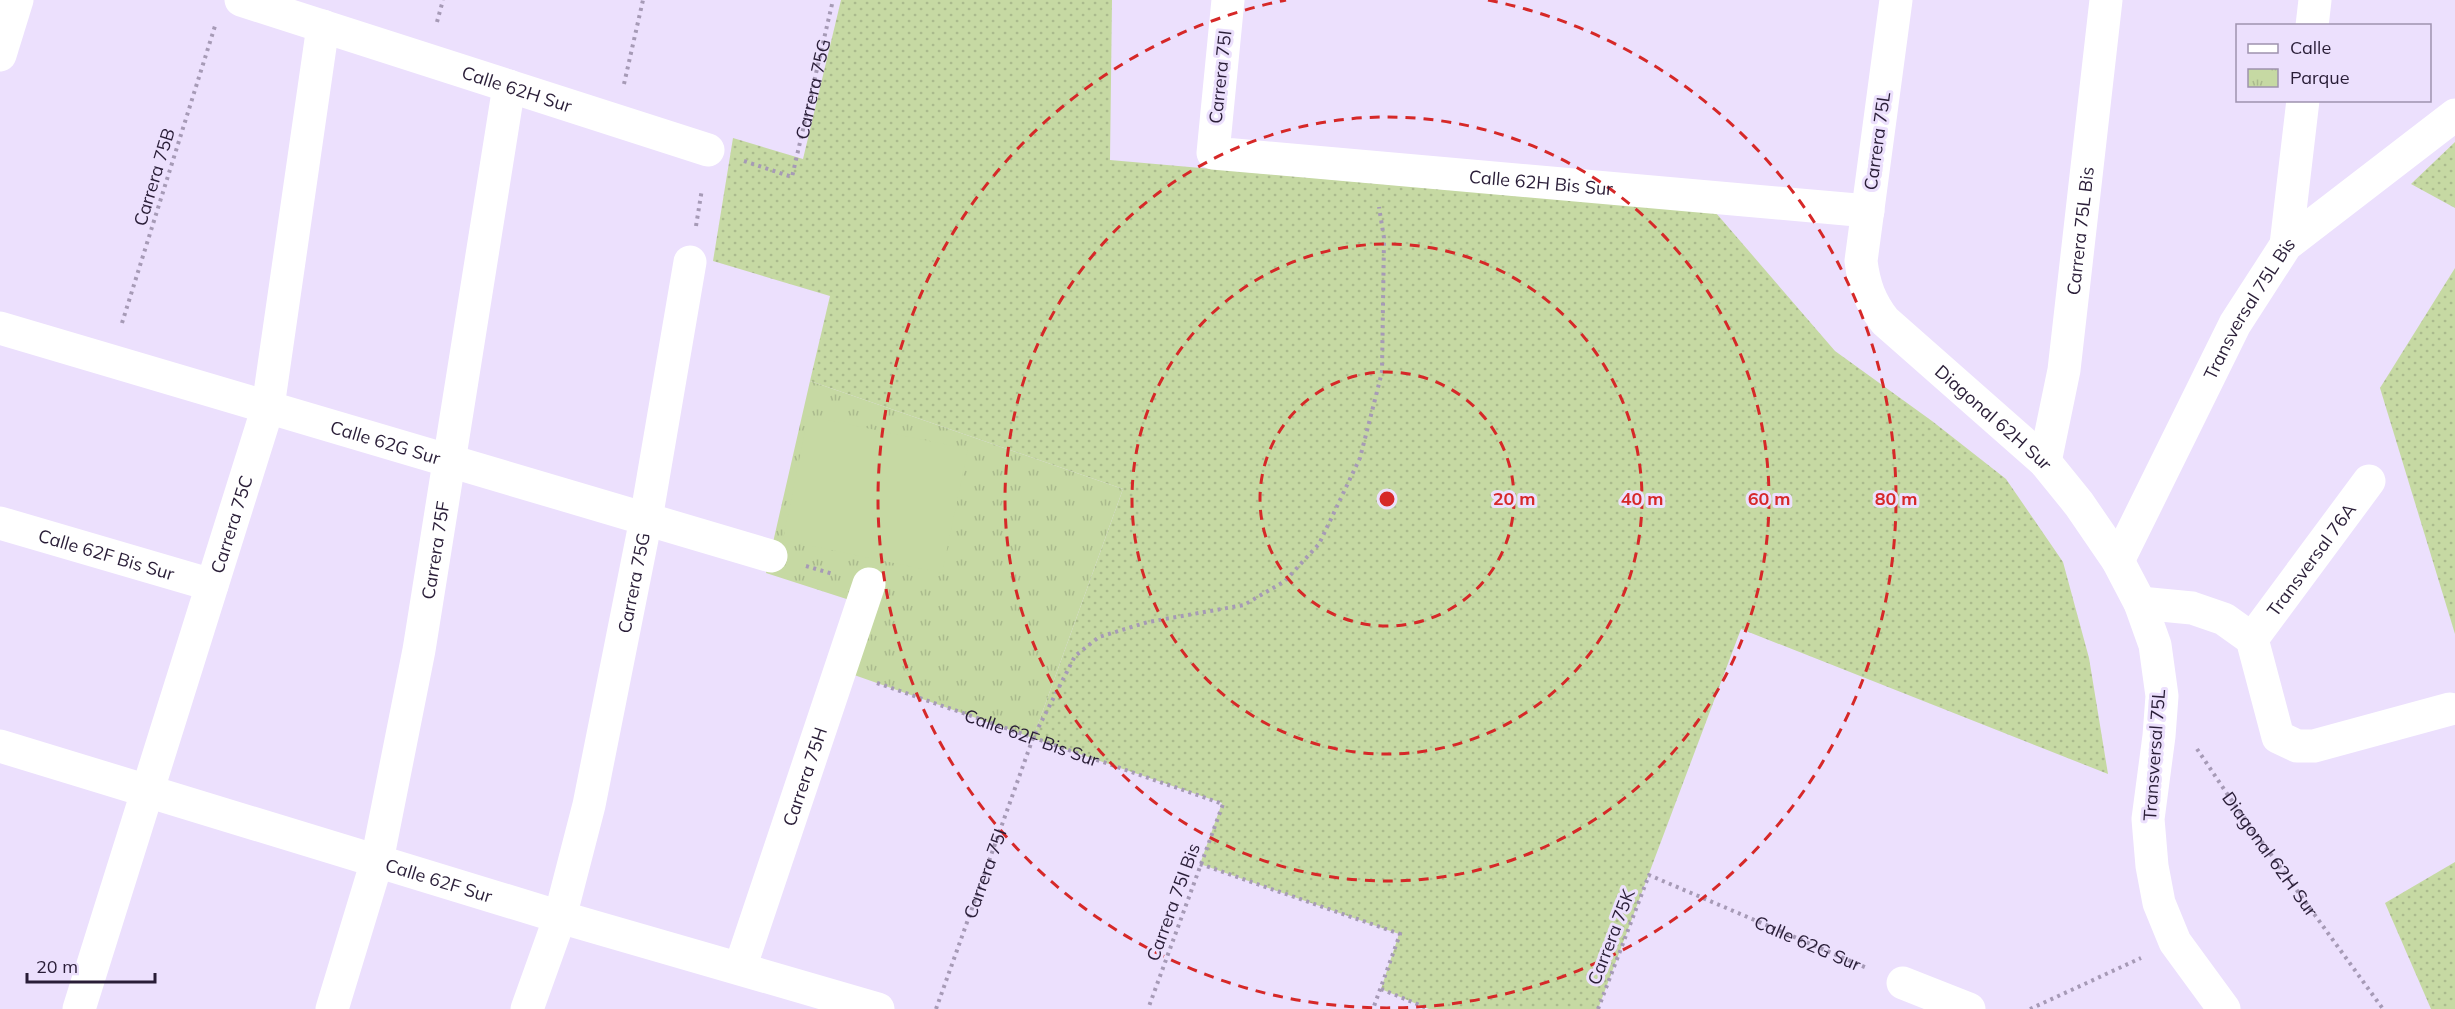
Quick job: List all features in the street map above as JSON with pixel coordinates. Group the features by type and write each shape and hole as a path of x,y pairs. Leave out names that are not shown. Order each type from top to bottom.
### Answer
{"street":[{"path":"0,55 17,0"},
{"name":"Calle 62H Sur","path":"241,0 708,150"},
{"name":"Carrera 75I","path":"1213,153 1228,0"},
{"name":"Carrera 75L","path":"1864,282 1861,261 1896,0"},
{"name":"Carrera 75L Bis","path":"2045,462 2064,370 2106,0"},
{"path":"2312,24 2315,0"},
{"name":"Carrera 75C","path":"80,1009 268,407 323,27"},
{"name":"Carrera 75F","path":"332,1009 376,861 420,650 509,86"},
{"path":"2286,245 2303,102"},
{"name":"Transversal 75L Bis","path":"2118,561 2235,324 2286,245 2455,115"},
{"name":"Calle 62H Bis Sur","path":"1213,153 1868,211"},
{"name":"Carrera 75G","path":"527,1009 560,917 589,805 646,519 690,262"},
{"name":"Diagonal 62H Sur","path":"1864,282 1872,304 1885,321 2045,462 2079,504 2118,561"},
{"name":"Calle 62G Sur","path":"0,328 771,556"},
{"name":"Transversal 76A","path":"2252,639 2369,481"},
{"name":"Calle 62F Bis Sur","path":"0,523 212,585"},
{"name":"Transversal 75L","path":"2118,561 2140,603 2155,645 2162,696 2148,819 2152,866 2159,903 2175,942 2224,1009"},
{"name":"Carrera 75H","path":"740,968 869,584"},
{"path":"2140,603 2192,608 2224,619 2252,639 2278,737 2297,746 2314,746 2450,709"},
{"name":"Calle 62F Sur","path":"0,746 560,917 878,1009"},
{"path":"1903,983 1969,1009"}],"path":[{"path":"617,121 642,0"},
{"name":"Carrera 75G","path":"708,150 792,177 833,0"},
{"name":"Carrera 75B","path":"110,361 216,22"},
{"path":"690,262 708,150"},
{"name":"Carrera 75I","path":"936,1009 1033,738 1075,656 1099,637 1148,622 1244,605 1285,581 1319,544 1360,458 1382,372 1384,238 1371,167"},
{"path":"771,556 869,584"},
{"name":"Calle 62F Bis Sur","path":"840,670 1222,804"},
{"name":"Diagonal 62H Sur","path":"2162,696 2230,798 2383,1009"},
{"name":"Carrera 75I Bis","path":"1148,1009 1222,804"},
{"path":"1200,864 1400,934 1374,1009"},
{"name":"Calle 62G Sur","path":"1649,875 1903,983"},
{"name":"Carrera 75K","path":"1598,1009 1649,875"},
{"path":"2030,1009 2175,942"},
{"path":"1381,989 1429,1009"}],"green space":[{"path":"841,0 1112,0 1110,160 1716,213 1835,351 1932,421 2006,479 2063,562 2089,658 2108,774 1741,629 1598,1009 1429,1009 1381,989 1399,934 1200,864 1222,803 1033,738 1123,489 810,381 830,296 713,261 733,138 803,159"},
{"path":"2455,142 2455,208 2411,184"},
{"path":"2455,268 2455,634 2380,388"},
{"path":"810,381 1123,489 1033,738 840,670 862,604 766,573"},
{"path":"808,416 968,449 942,573 783,540"},
{"path":"2455,862 2455,1009 2431,1009 2385,903"}]}
